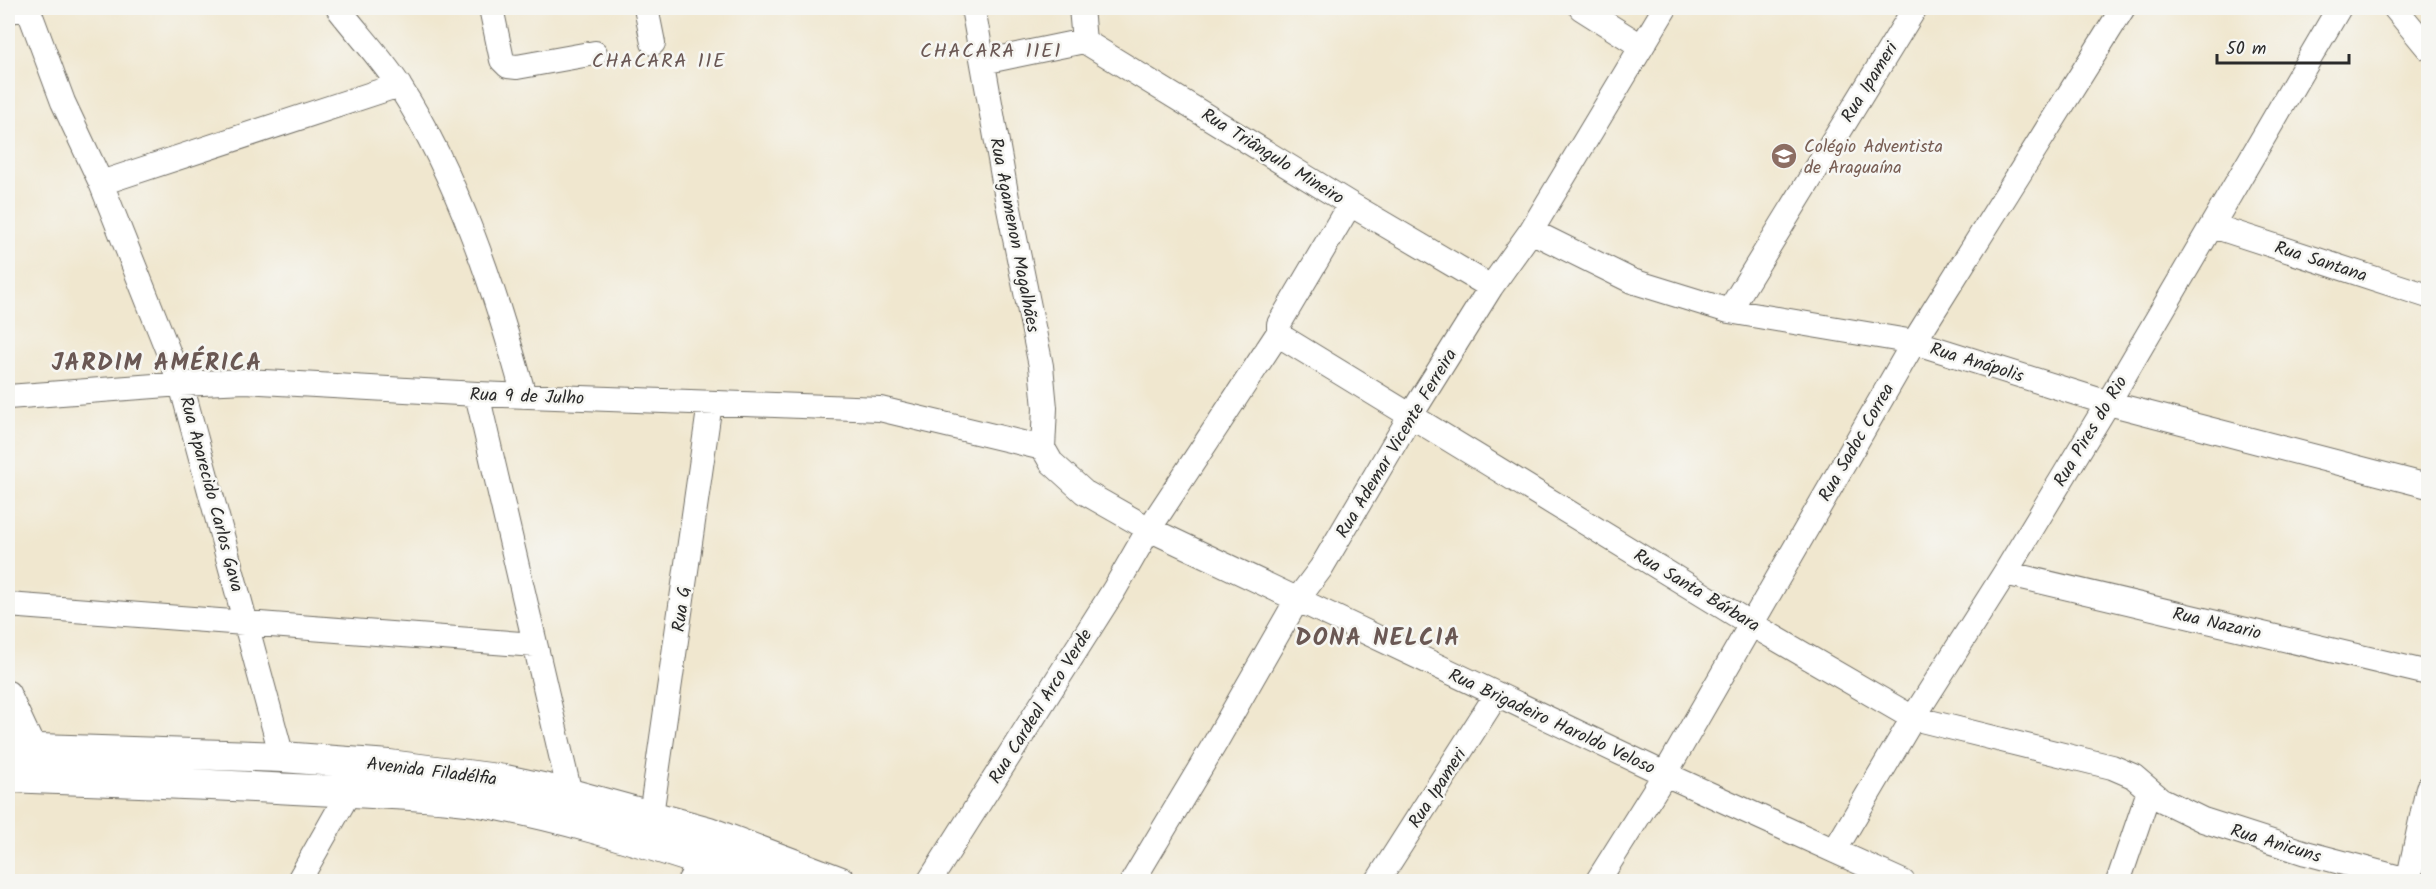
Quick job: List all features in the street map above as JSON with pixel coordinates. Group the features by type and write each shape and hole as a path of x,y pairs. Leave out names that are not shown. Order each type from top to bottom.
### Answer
{"main road":[{"name":"Avenida Filadélfia","path":"21,748 282,757 389,765 505,780 651,815 709,832 841,882"},
{"name":"Avenida Filadélfia","path":"8,777 439,796 476,801 544,815 629,838 695,871 767,882"}],"street":[{"path":"8,12 22,8"},
{"name":"Rua Aparecido Carlos Gava","path":"28,8 63,102 101,183 181,384 282,757"},
{"path":"338,8 399,85 435,146 484,269 524,396"},
{"path":"491,8 502,60 508,66 517,68 595,53"},
{"path":"646,8 653,43"},
{"name":"Rua Agamenon Magalhães","path":"973,8 1008,204 1041,366 1047,455"},
{"path":"983,62 1084,41 1081,8"},
{"path":"1581,8 1641,46"},
{"name":"Rua Ademar Vicente Ferreira","path":"1132,882 1215,745 1297,600 1321,568 1411,415 1491,287 1531,231 1665,8"},
{"name":"Rua Ipameri","path":"1729,311 1915,8"},
{"name":"Rua Sadoc Correa","path":"1597,882 1665,774 1914,342 2123,8"},
{"name":"Rua Pires do Rio","path":"1835,850 1913,718 2005,573 2108,403 2339,8"},
{"path":"2394,8 2428,48"},
{"name":"Rua Triângulo Mineiro","path":"1084,41 1350,204 1491,287"},
{"path":"101,183 399,85"},
{"path":"1279,328 1350,204"},
{"name":"Rua Santana","path":"2213,226 2428,296"},
{"name":"Rua Anápolis","path":"1531,231 1632,281 1729,311 1914,342 2108,403 2428,486"},
{"name":"Rua Santa Bárbara","path":"1279,328 1282,337 1751,624 1913,718 2112,767 2133,776 2149,791"},
{"name":"Rua Cardeal Arco Verde","path":"928,882 1114,590 1149,529 1279,328"},
{"name":"Rua 9 de Julho","path":"8,397 245,381 477,394 880,409 1047,455"},
{"path":"477,394 570,795"},
{"name":"Rua G","path":"651,815 710,403"},
{"name":"Rua Brigadeiro Haroldo Veloso","path":"1047,455 1084,492 1149,529 1665,774 1903,882"},
{"name":"Rua Nazario","path":"2005,573 2428,673"},
{"path":"8,605 535,645"},
{"path":"8,693 21,748"},
{"name":"Rua Ipameri","path":"1377,882 1497,694"},
{"path":"2408,881 2428,788"},
{"path":"2118,882 2149,791"},
{"name":"Rua Anicuns","path":"2149,791 2176,808 2203,820 2306,853 2408,881"},
{"path":"298,882 349,792"}],"place":[{"name":"Colégio Adventista de Araguaína","path":"1784,156"}],"district":[{"name":"CHACARA 11E1","path":"991,50"},
{"name":"CHACARA 11E","path":"659,60"},
{"name":"JARDIM AMÉRICA","path":"157,362"},
{"name":"DONA NELCIA","path":"1378,637"}]}
